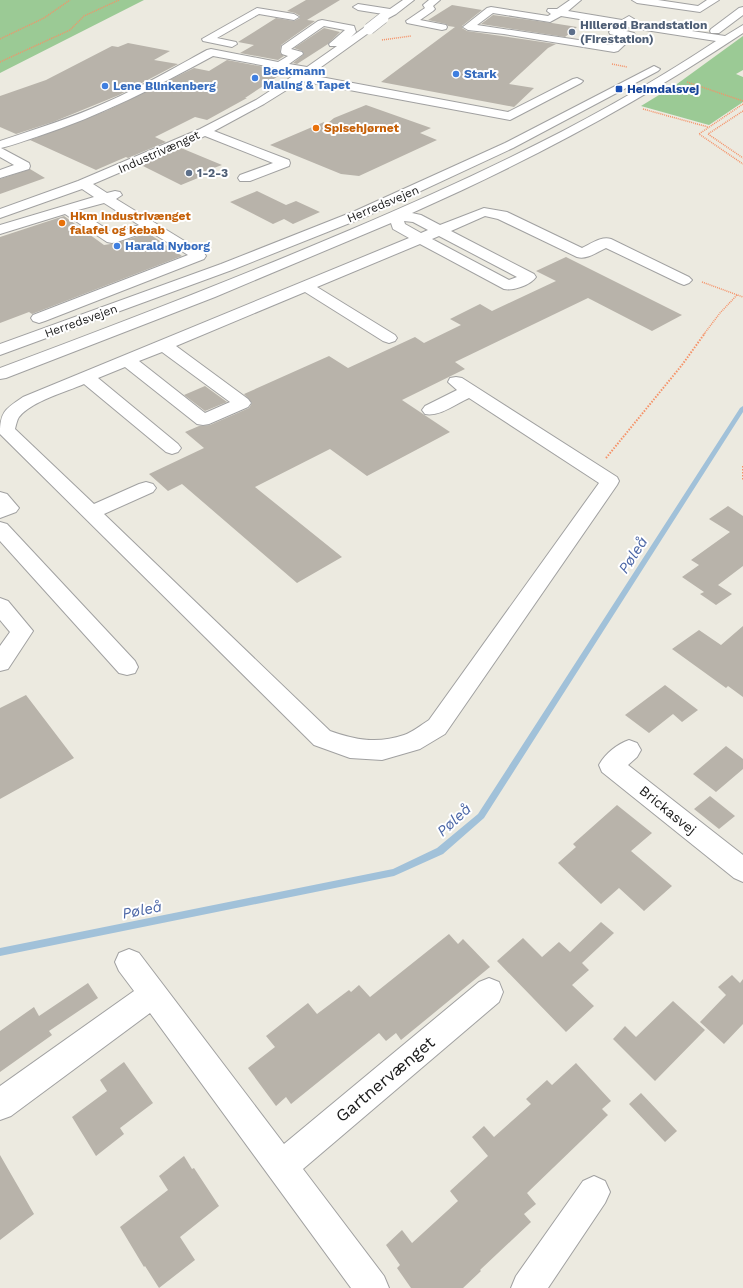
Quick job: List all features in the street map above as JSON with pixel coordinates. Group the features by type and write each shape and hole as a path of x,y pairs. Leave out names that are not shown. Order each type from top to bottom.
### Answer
{"street":[{"path":"347,14 359,12 370,5 385,0"},
{"name":"Industrivænget","path":"0,214 83,184 204,132 260,102 305,74 359,33 409,0"},
{"path":"435,0 428,4 430,9 411,21 442,27"},
{"path":"492,0 563,10 727,39"},
{"path":"576,0 550,19 491,10 468,26 504,30 614,49 630,34 614,32 626,21"},
{"path":"637,0 700,9 714,0"},
{"path":"370,5 389,14 419,16"},
{"path":"544,5 563,10"},
{"path":"692,45 708,36 743,10"},
{"path":"241,41 227,43 207,39 257,11 294,17"},
{"path":"265,21 278,14"},
{"path":"322,23 350,28 359,33 314,57 286,52 286,48 322,23"},
{"name":"Herredsvejen","path":"0,374 281,265 397,216 509,164 623,105 689,65 743,28"},
{"path":"0,145 57,126 110,105 159,82 227,43"},
{"path":"211,52 279,65 305,74 510,116 577,82"},
{"path":"279,65 298,54"},
{"name":"Herredsvejen","path":"0,350 260,255 378,206 467,166 557,122 666,62"},
{"path":"204,132 284,163 245,178"},
{"path":"0,152 24,166 0,174"},
{"path":"39,318 199,256 149,226 111,196 83,184"},
{"path":"0,230 111,196"},
{"path":"24,206 42,217"},
{"path":"378,206 397,216"},
{"path":"67,209 112,239 149,226"},
{"path":"431,410 463,387 610,481 437,727 412,742 382,750 350,748 322,738 6,430 7,420 15,410 29,401 484,212 502,216 582,254 606,242 684,280"},
{"name":"Herredsvejen","path":"397,216 416,218 529,277 509,286 398,226 397,216"},
{"path":"306,286 389,338"},
{"path":"127,360 204,420 242,402 164,345"},
{"path":"86,377 172,448"},
{"path":"91,513 146,488"},
{"path":"0,498 9,508 0,512"},
{"path":"0,529 127,667"},
{"path":"0,606 22,631 0,663"},
{"name":"Brickasvej","path":"629,750 611,765 743,870"},
{"path":"129,962 372,1288"},
{"name":"Gartnervænget","path":"282,1166 489,992"},
{"path":"0,1105 153,994"},
{"path":"528,1288 594,1192"}],"path":[{"path":"0,39 44,18 49,13 68,3 70,0"},
{"path":"0,62 70,30 84,16 119,0"},
{"path":"359,33 380,41 415,34"},
{"path":"684,82 743,101"},
{"path":"743,104 699,134 743,164"},
{"path":"743,111 708,134 743,158"},
{"path":"684,280 695,280 743,297"},
{"path":"596,471 682,365 720,313 737,295"},
{"path":"743,466 743,482"}],"green space":[{"path":"0,0 144,0 0,73"},
{"path":"743,36 743,70 736,74 743,77 743,102 709,125 641,106 677,84"}],"building":[{"path":"306,0 340,0 307,20 315,21 281,45 280,53 284,56 278,60 240,53 254,45 238,42 276,18 294,21 300,18 300,16 295,13 287,11"},
{"name":"Stark","path":"452,5 482,10 462,26 462,28 467,31 556,44 548,48 509,84 534,88 514,107 381,82 455,27 428,20"},
{"path":"493,15 577,27 565,37 481,24"},
{"path":"324,28 340,32 328,44 297,64 293,63 304,54 302,51 294,48"},
{"path":"128,43 170,51 154,60 178,64 119,95 53,122 16,134 0,127 0,96 46,80 112,46 118,47"},
{"path":"227,60 286,71 245,98 247,98 207,120 195,117 155,137 166,142 96,170 30,140 106,111 194,68 209,71"},
{"path":"366,105 431,128 420,133 437,140 359,176 341,174 270,145 324,122 323,127 334,118"},
{"path":"181,148 222,165 211,169 215,171 181,185 141,165"},
{"path":"30,169 45,178 0,194 0,179"},
{"path":"257,191 286,205 296,201 320,212 293,224 284,219 273,224 230,202"},
{"path":"64,216 104,245 117,243 148,233 182,256 32,314 29,312 0,323 0,237"},
{"path":"566,257 682,315 652,331 588,298 455,362 465,369 402,400 450,432 367,476 330,449 255,487 342,557 297,583 182,484 168,491 149,474 204,448 185,432 199,426 210,425 249,408 252,403 244,394 329,356 348,368 415,337 424,343 461,325 450,319 480,304 492,311 556,281 536,271"},
{"path":"205,386 227,402 205,411 184,395"},
{"path":"728,506 743,516 743,566 718,585 732,594 716,605 700,594 704,592 682,577 699,565 691,560 730,532 709,519"},
{"path":"743,626 743,697 728,686 726,688 672,649 699,630 721,645"},
{"path":"665,685 698,710 682,722 673,714 649,733 625,715"},
{"path":"26,695 74,758 0,799 0,708"},
{"path":"726,746 743,759 743,769 716,792 693,774"},
{"path":"710,796 735,816 719,829 694,809"},
{"path":"617,805 652,833 631,851 672,886 644,911 619,888 601,904 558,863 576,847 573,844"},
{"path":"601,922 614,933 582,963 589,970 572,985 594,1006 566,1032 497,961 523,938 542,957 559,942 570,952"},
{"path":"449,934 458,944 463,939 490,967 401,1040 396,1033 386,1041 379,1033 291,1104 286,1097 276,1106 248,1068 275,1047 266,1036 308,1003 317,1014 349,990 351,992 359,985 370,997"},
{"path":"732,975 740,983 743,979 743,1024 724,1044 700,1022 726,995 718,987"},
{"path":"88,983 98,998 49,1031 52,1035 0,1072 0,1031 34,1007 39,1016"},
{"path":"673,1001 705,1030 655,1081 613,1039 625,1026 636,1037"},
{"path":"124,1062 153,1103 120,1128 124,1134 96,1156 72,1117 107,1091 100,1080"},
{"path":"576,1063 611,1101 602,1109 608,1115 527,1193 536,1204 524,1214 531,1222 463,1288 411,1288 397,1268 400,1265 386,1245 402,1230 412,1243 458,1201 450,1191 488,1156 472,1137 484,1126 494,1137 531,1104 526,1099 547,1080 552,1085"},
{"path":"641,1093 677,1131 665,1142 629,1104"},
{"path":"0,1155 34,1214 0,1240"},
{"path":"184,1156 192,1169 194,1168 219,1206 180,1237 195,1260 159,1288 145,1266 144,1267 120,1227 168,1190 159,1176"}],"waterway":[{"name":"Pøleå","path":"0,952 394,872 440,851 481,816 743,408"}],"place":[{"name":"Hillerød Brandstation (Firestation)","path":"572,32"},
{"name":"Stark","path":"456,74"},
{"name":"Beckmann Maling & Tapet","path":"255,78"},
{"name":"Lene Blinkenberg","path":"105,86"},
{"name":"Heimdalsvej","path":"619,89"},
{"name":"Spisehjørnet","path":"316,128"},
{"name":"1-2-3","path":"189,173"},
{"name":"Hkm industrivænget falafel og kebab","path":"62,223"},
{"name":"Harald Nyborg","path":"117,246"}]}
